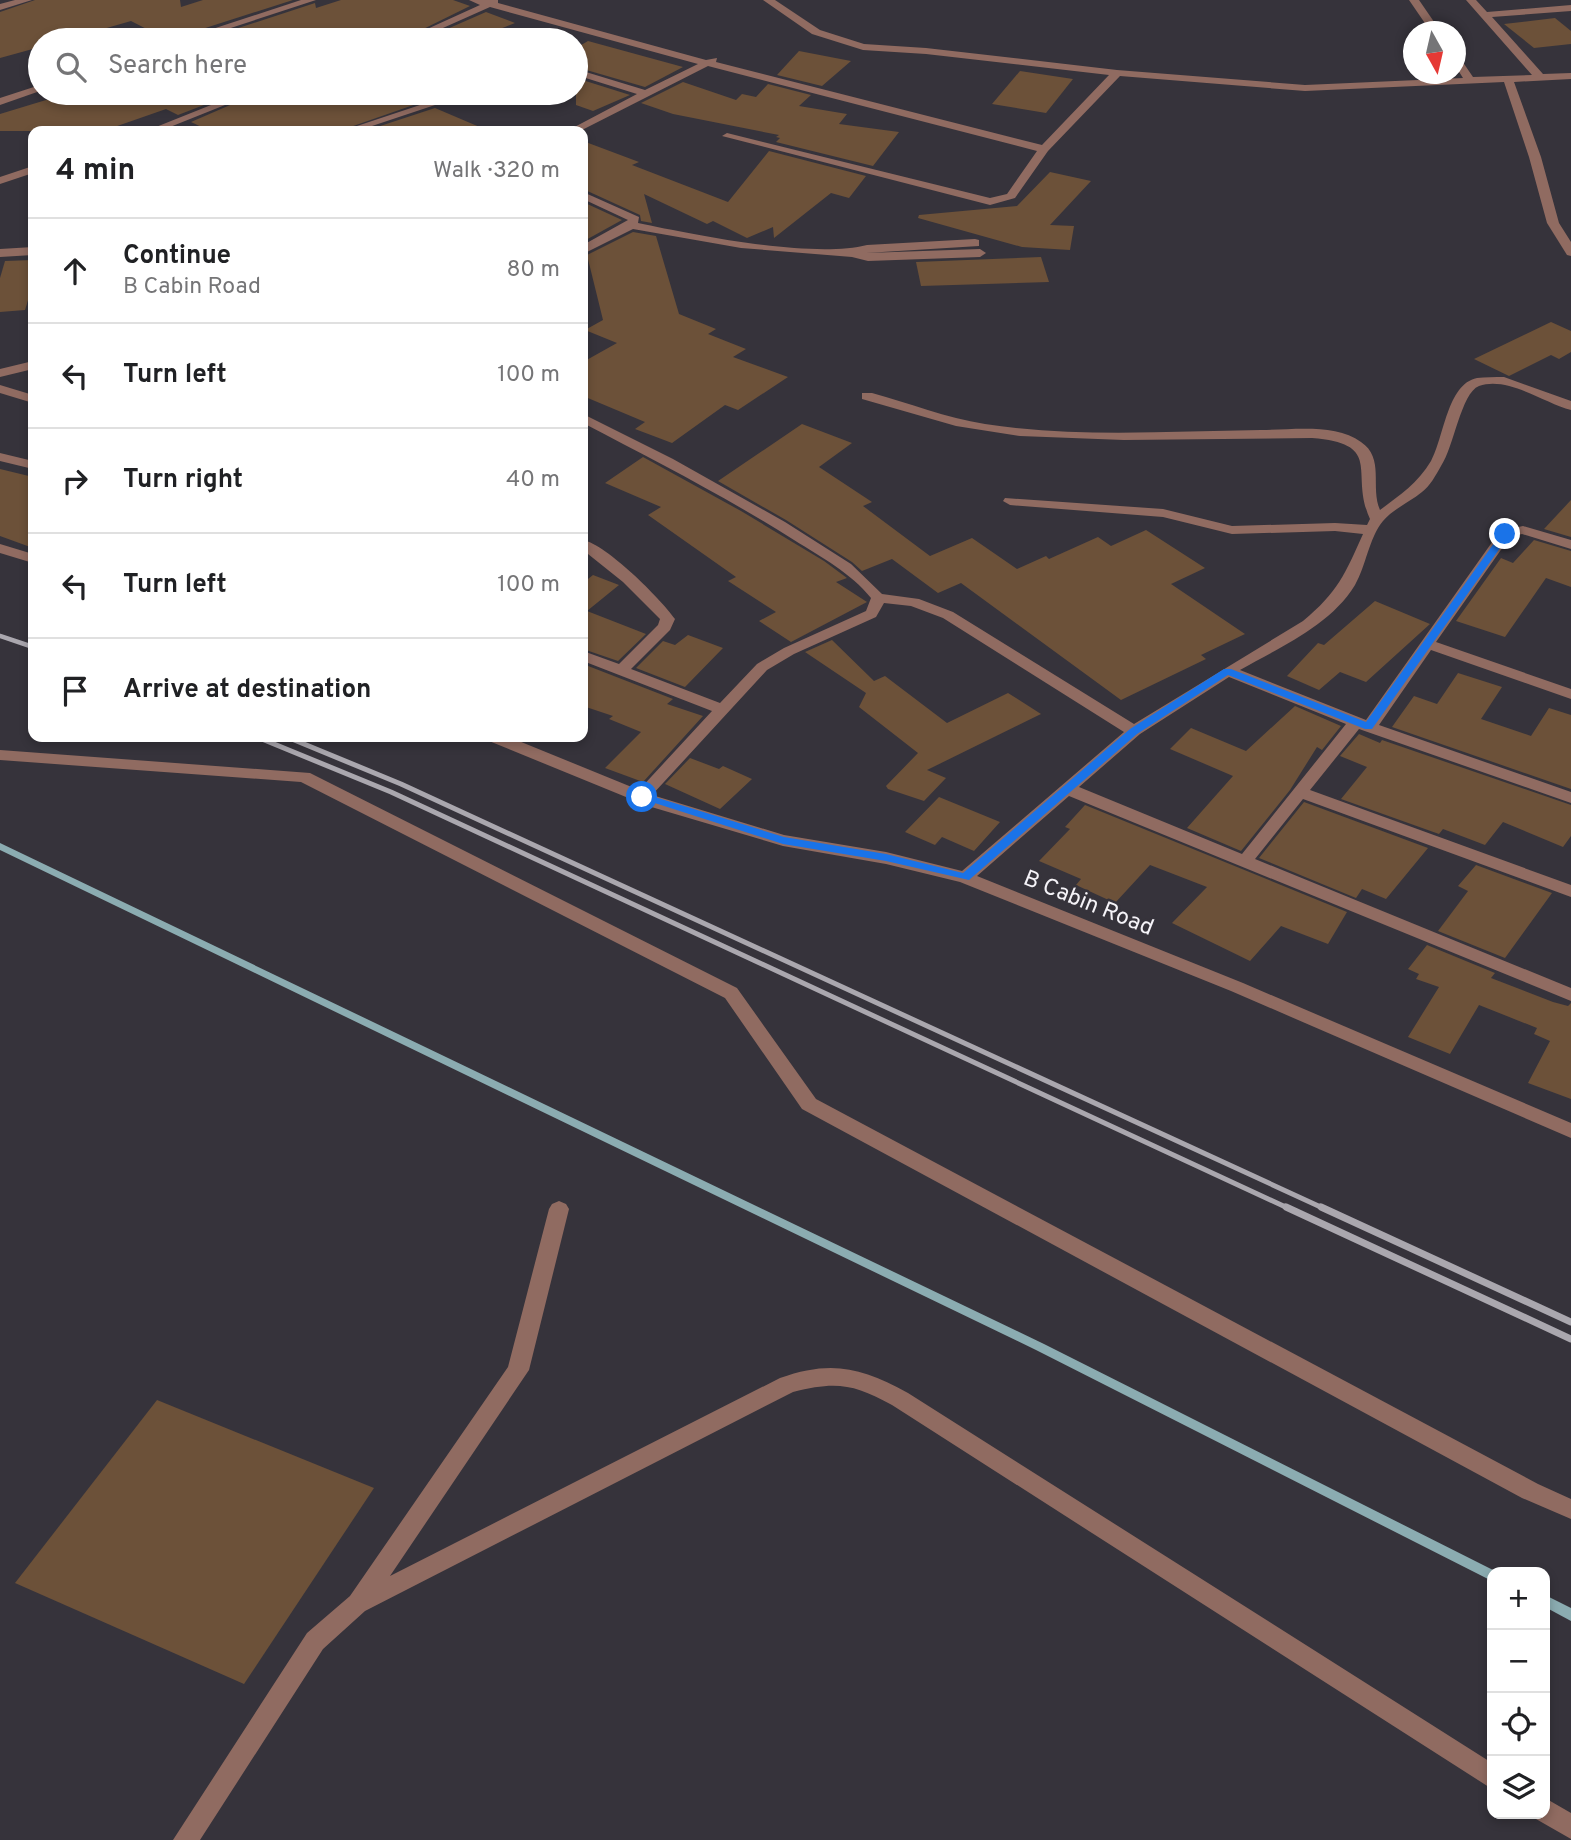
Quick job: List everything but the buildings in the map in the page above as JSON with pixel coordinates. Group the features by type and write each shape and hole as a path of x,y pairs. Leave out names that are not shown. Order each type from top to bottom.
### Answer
{"street":[{"path":"0,7 27,0"},
{"path":"222,28 311,0"},
{"path":"474,0 496,2 1049,145"},
{"path":"768,0 816,32 863,47 926,51 1117,73 1304,88 1571,76"},
{"path":"1414,0 1428,21"},
{"path":"1471,0 1540,77"},
{"path":"436,28 496,2"},
{"path":"1484,15 1571,8"},
{"path":"582,126 713,60"},
{"path":"727,136 990,202 1011,197 1049,145 1117,73"},
{"path":"1466,75 1470,80"},
{"path":"588,76 647,94"},
{"path":"1508,79 1522,114 1553,223 1571,253"},
{"path":"0,102 28,93"},
{"path":"164,126 219,105"},
{"path":"363,126 429,105"},
{"path":"0,181 28,171"},
{"path":"588,197 635,219 631,225 588,247"},
{"path":"631,225 793,252 852,253 867,249 978,248"},
{"path":"0,253 28,251"},
{"path":"0,373 28,366"},
{"path":"965,877 1133,732 1227,671 1308,624 1330,606 1348,584 1374,524 1420,487 1436,464 1446,445 1456,405 1466,388 1477,382 1504,381 1571,406"},
{"path":"0,389 28,397"},
{"path":"867,396 982,427 1017,432 1297,434 1348,440 1359,446 1368,458 1371,475 1368,498 1374,524"},
{"path":"588,421 748,505 846,567 871,588 878,598 871,614 789,651 762,667 642,797"},
{"path":"0,457 28,464"},
{"path":"1010,500 1163,513 1232,530 1374,524"},
{"path":"1245,861 1300,792 1362,724 1427,644 1505,534 1523,530 1571,545"},
{"path":"588,547 616,567 644,592 668,619 665,627 621,671"},
{"path":"0,548 28,557"},
{"path":"878,598 900,598 926,604 948,615 1133,732"},
{"path":"1427,644 1571,694"},
{"path":"588,658 721,709"},
{"path":"1227,671 1362,724 1571,798"},
{"name":"B Cabin Road","path":"507,742 642,797 783,840 886,858 965,877 1237,987 1571,1131"},
{"path":"0,755 304,777 731,993 808,1104 1530,1491 1571,1509"},
{"path":"1065,788 1571,995"},
{"path":"1300,792 1571,891"},
{"path":"186,1840 315,1641 357,1604 517,1370 559,1209"},
{"path":"357,1604 788,1384 821,1375 848,1374 873,1383 900,1399 1487,1774"},
{"path":"1550,1813 1571,1827"}],"waterway":[{"path":"0,846 1040,1347 1487,1572"},
{"path":"1550,1604 1571,1615"}],"railway":[{"path":"0,636 28,645"},
{"path":"269,742 391,792 1290,1209"},
{"path":"299,742 401,784 1325,1209"},
{"path":"1286,1207 1571,1339"},
{"path":"1321,1207 1571,1322"}],"route":[{"path":"642,797 783,840 886,858 965,877 1133,732 1227,671 1368,726 1505,534"}]}
